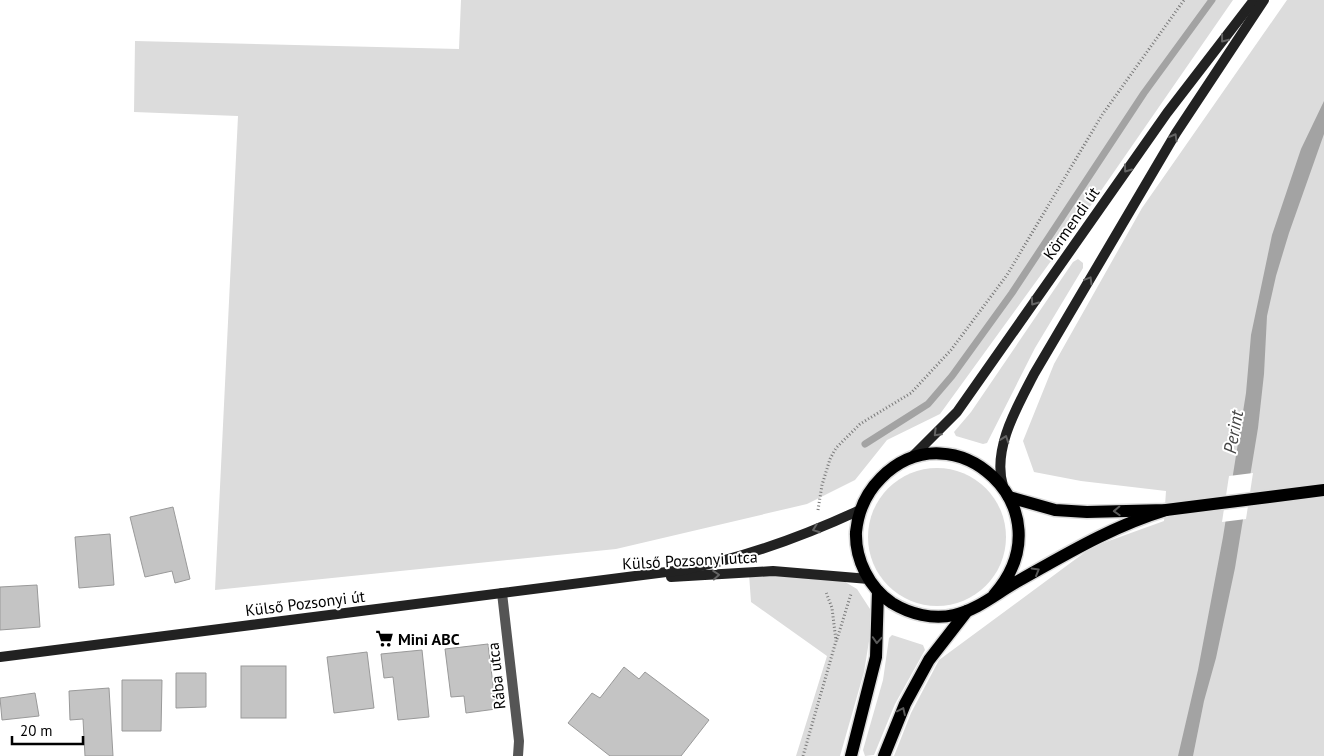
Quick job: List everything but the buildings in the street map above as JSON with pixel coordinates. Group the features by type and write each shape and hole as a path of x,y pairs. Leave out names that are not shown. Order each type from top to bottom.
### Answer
{"main road":[{"name":"Körmendi út","path":"910,459 957,412 1151,136 1254,0"},
{"path":"994,595 1012,570 1019,541 1015,511 999,475 1000,454 1016,410 1034,374 1176,133 1264,0"},
{"path":"1166,510 1104,533 967,611 952,616 920,615 904,610 878,591 869,579 858,552 856,531 860,510 874,484 885,474 910,459 924,455 954,456 981,466 1006,492 1044,508 1072,512 1166,510 1324,490"},
{"name":"Külső Pozsonyi utca","path":"615,579 715,564 815,529 860,510"},
{"name":"Külső Pozsonyi utca","path":"615,579 773,571 869,579"},
{"name":"Külső Pozsonyi út","path":"0,657 615,579"},
{"path":"851,756 876,657 878,591"},
{"path":"884,756 902,710 929,660 967,611"}],"street":[{"name":"Rába utca","path":"502,593 518,756"}],"path":[{"path":"815,529 822,484 830,459 836,448 860,424 911,393 938,366 957,343 1007,275 1102,115 1184,0"},
{"path":"820,575 832,608 836,642"},
{"path":"803,756 854,587"}],"shaded area":[{"path":"461,0 1233,0 1080,221 940,414 887,440 855,480 807,504 616,549 215,590 238,116 134,112 135,41 459,49"},
{"path":"1287,0 1324,0 1324,756 894,756 911,713 939,660 1092,547 1164,521 1166,491 1081,481 1034,472 1023,441 1054,364 1142,208"},
{"path":"1324,101 1324,134 1289,233 1276,276 1267,316 1264,374 1258,428 1235,568 1216,658 1204,701 1193,756 1178,756 1198,670 1223,537 1246,393 1251,335 1272,235 1301,149"},
{"path":"1078,259 1083,263 1083,268 1035,348 987,443 983,444 956,436 954,432 971,412 1073,262"},
{"path":"937,468 963,473 986,488 1001,511 1006,537 1001,563 986,586 963,601 937,606 911,601 888,586 873,563 868,537 873,511 888,488 911,473"},
{"path":"749,574 840,579 857,589 870,609 871,629 864,672 840,756 796,756 827,656 751,602"},
{"path":"892,635 923,645 925,650 895,704 874,755 865,756 863,750 883,680 889,638"}],"pier":[{"path":"1253,473 1246,519 1222,522 1229,476"}],"waterway":[{"path":"865,444 928,404 952,376 1012,293 1144,93 1212,0"}],"place":[{"name":"Mini ABC","path":"384,639"}],"water label":[{"name":"Perint","path":"1233,432"}]}
